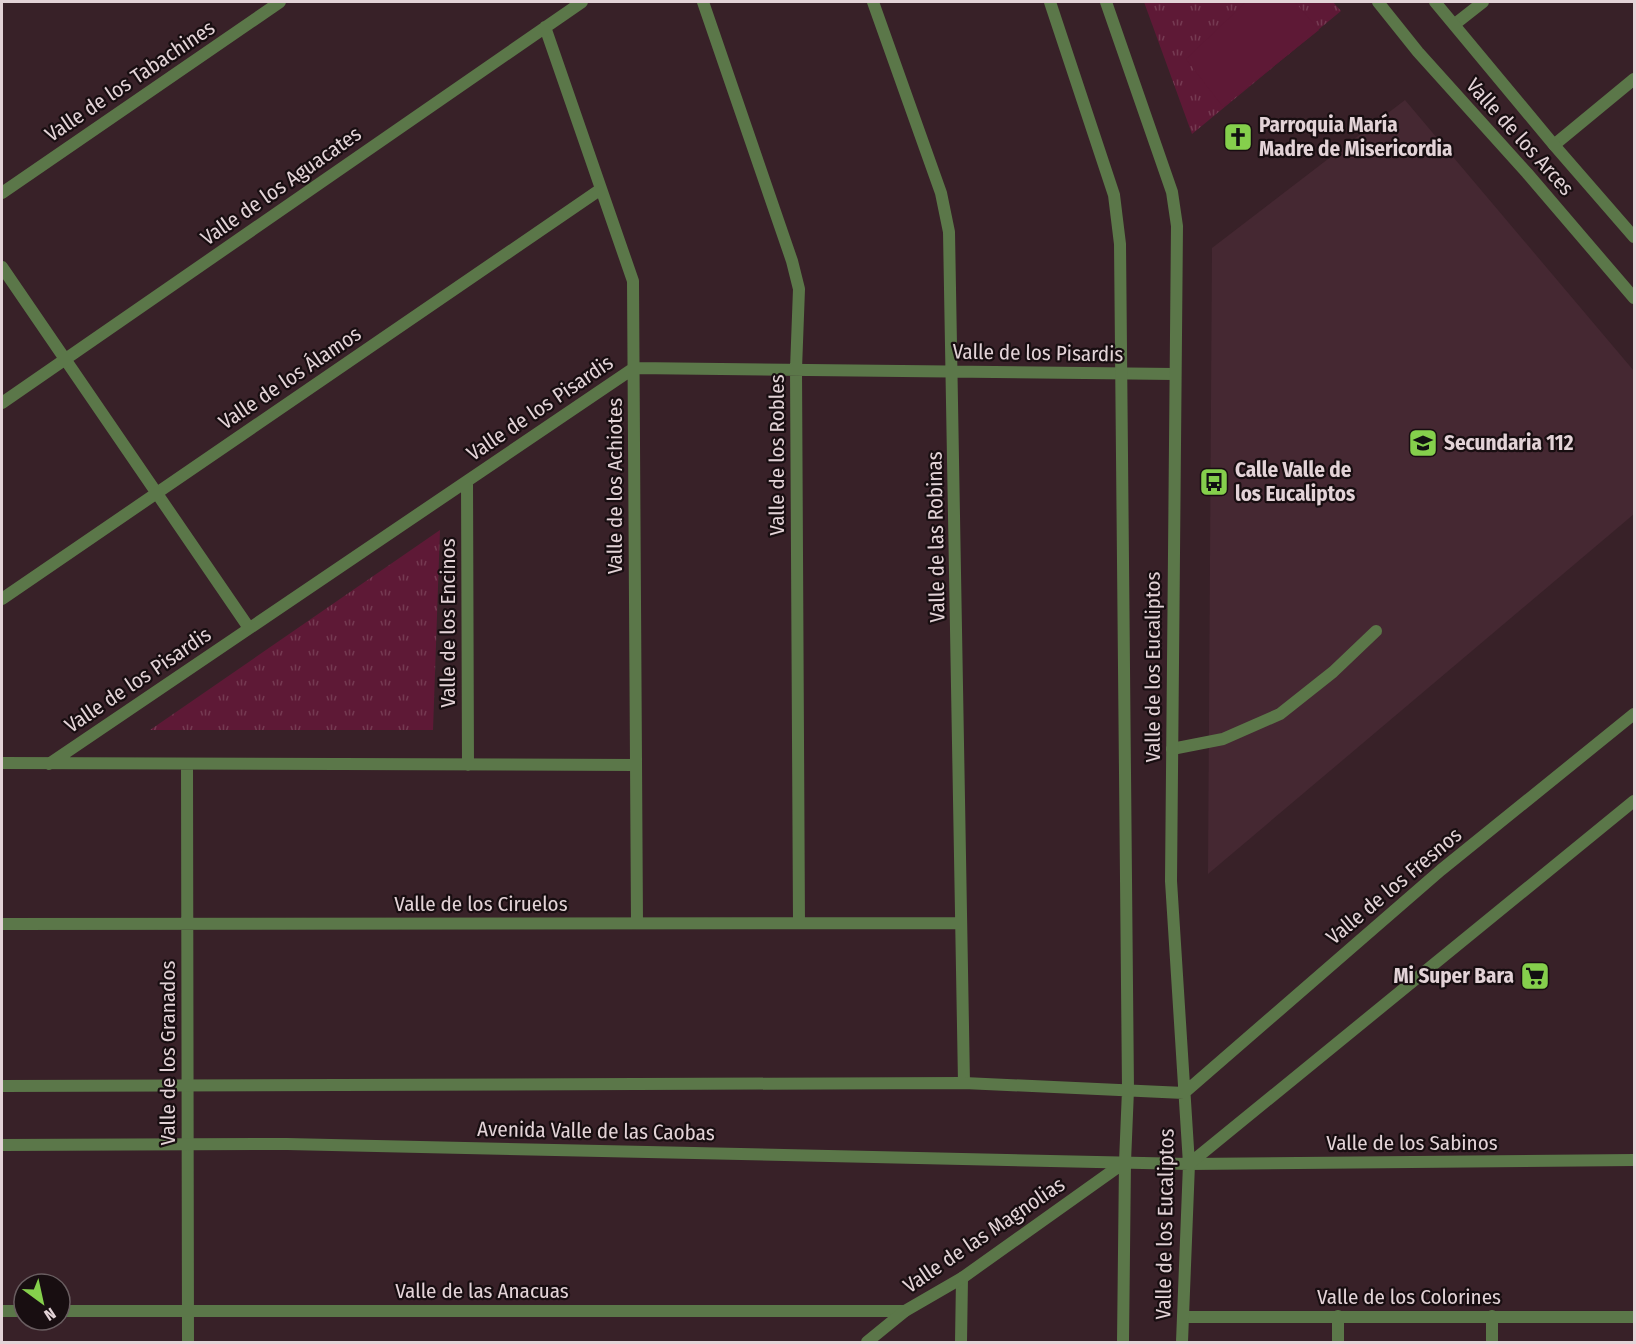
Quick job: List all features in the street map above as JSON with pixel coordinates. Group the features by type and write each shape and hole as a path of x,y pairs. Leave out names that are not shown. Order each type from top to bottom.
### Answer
{"street":[{"name":"Valle de los Tabachines","path":"2,193 280,2"},
{"name":"Valle de los Aguacates","path":"2,403 582,2"},
{"name":"Valle de los Robles","path":"703,2 792,261 799,289 796,369 799,923"},
{"name":"Valle de las Robinas","path":"873,2 941,193 949,232 964,1083"},
{"name":"Valle de los Eucaliptos","path":"1050,2 1114,195 1120,244 1128,1090 1123,1342"},
{"name":"Valle de los Eucaliptos","path":"1106,2 1172,192 1177,226 1171,881 1190,1164 1182,1342"},
{"name":"Valle de los Arces","path":"1378,2 1418,52 1635,298"},
{"name":"Valle de los Arces","path":"1436,2 1554,145 1635,237"},
{"path":"1455,24 1483,2"},
{"name":"Valle de los Achiotes","path":"545,27 633,281 637,923"},
{"path":"1554,145 1635,79"},
{"name":"Valle de los Álamos","path":"2,599 601,189"},
{"path":"2,267 249,628"},
{"name":"Valle de los Pisardis","path":"49,764 634,368 1175,374"},
{"name":"Valle de los Encinos","path":"467,481 468,765"},
{"path":"1172,749 1223,739 1280,714 1333,672 1376,631"},
{"name":"Valle de los Fresnos","path":"1184,1093 1441,870 1635,714"},
{"path":"2,764 636,765"},
{"name":"Valle de los Granados","path":"187,764 188,1342"},
{"path":"1190,1164 1635,801"},
{"name":"Valle de los Ciruelos","path":"2,924 961,923"},
{"name":"Avenida Valle de las Caobas","path":"2,1086 964,1083 1184,1093"},
{"name":"Avenida Valle de las Caobas","path":"2,1145 187,1143 1190,1164"},
{"name":"Valle de los Sabinos","path":"1190,1164 1635,1160"},
{"name":"Valle de las Magnolias","path":"867,1342 905,1311 962,1278 1125,1162"},
{"path":"961,1342 962,1278"},
{"name":"Valle de las Anacuas","path":"72,1311 905,1311"},
{"path":"1338,1316 1338,1342"},
{"path":"1492,1316 1492,1342"},
{"name":"Valle de los Colorines","path":"1183,1317 1635,1317"}],"shaded area":[{"name":"Secundaria 112","path":"1405,100 1634,371 1634,514 1208,874 1212,248"}],"green space":[{"path":"1144,2 1333,2 1341,11 1192,134"},
{"path":"1246,2 1295,2 1319,30 1223,107 1186,59"},
{"path":"440,530 433,730 150,730"}],"place":[{"name":"Parroquia María Madre de Misericordia","path":"1238,137"},
{"name":"Secundaria 112","path":"1423,443"},
{"name":"Calle Valle de los Eucaliptos","path":"1214,482"},
{"name":"Mi Super Bara","path":"1535,976"}]}
